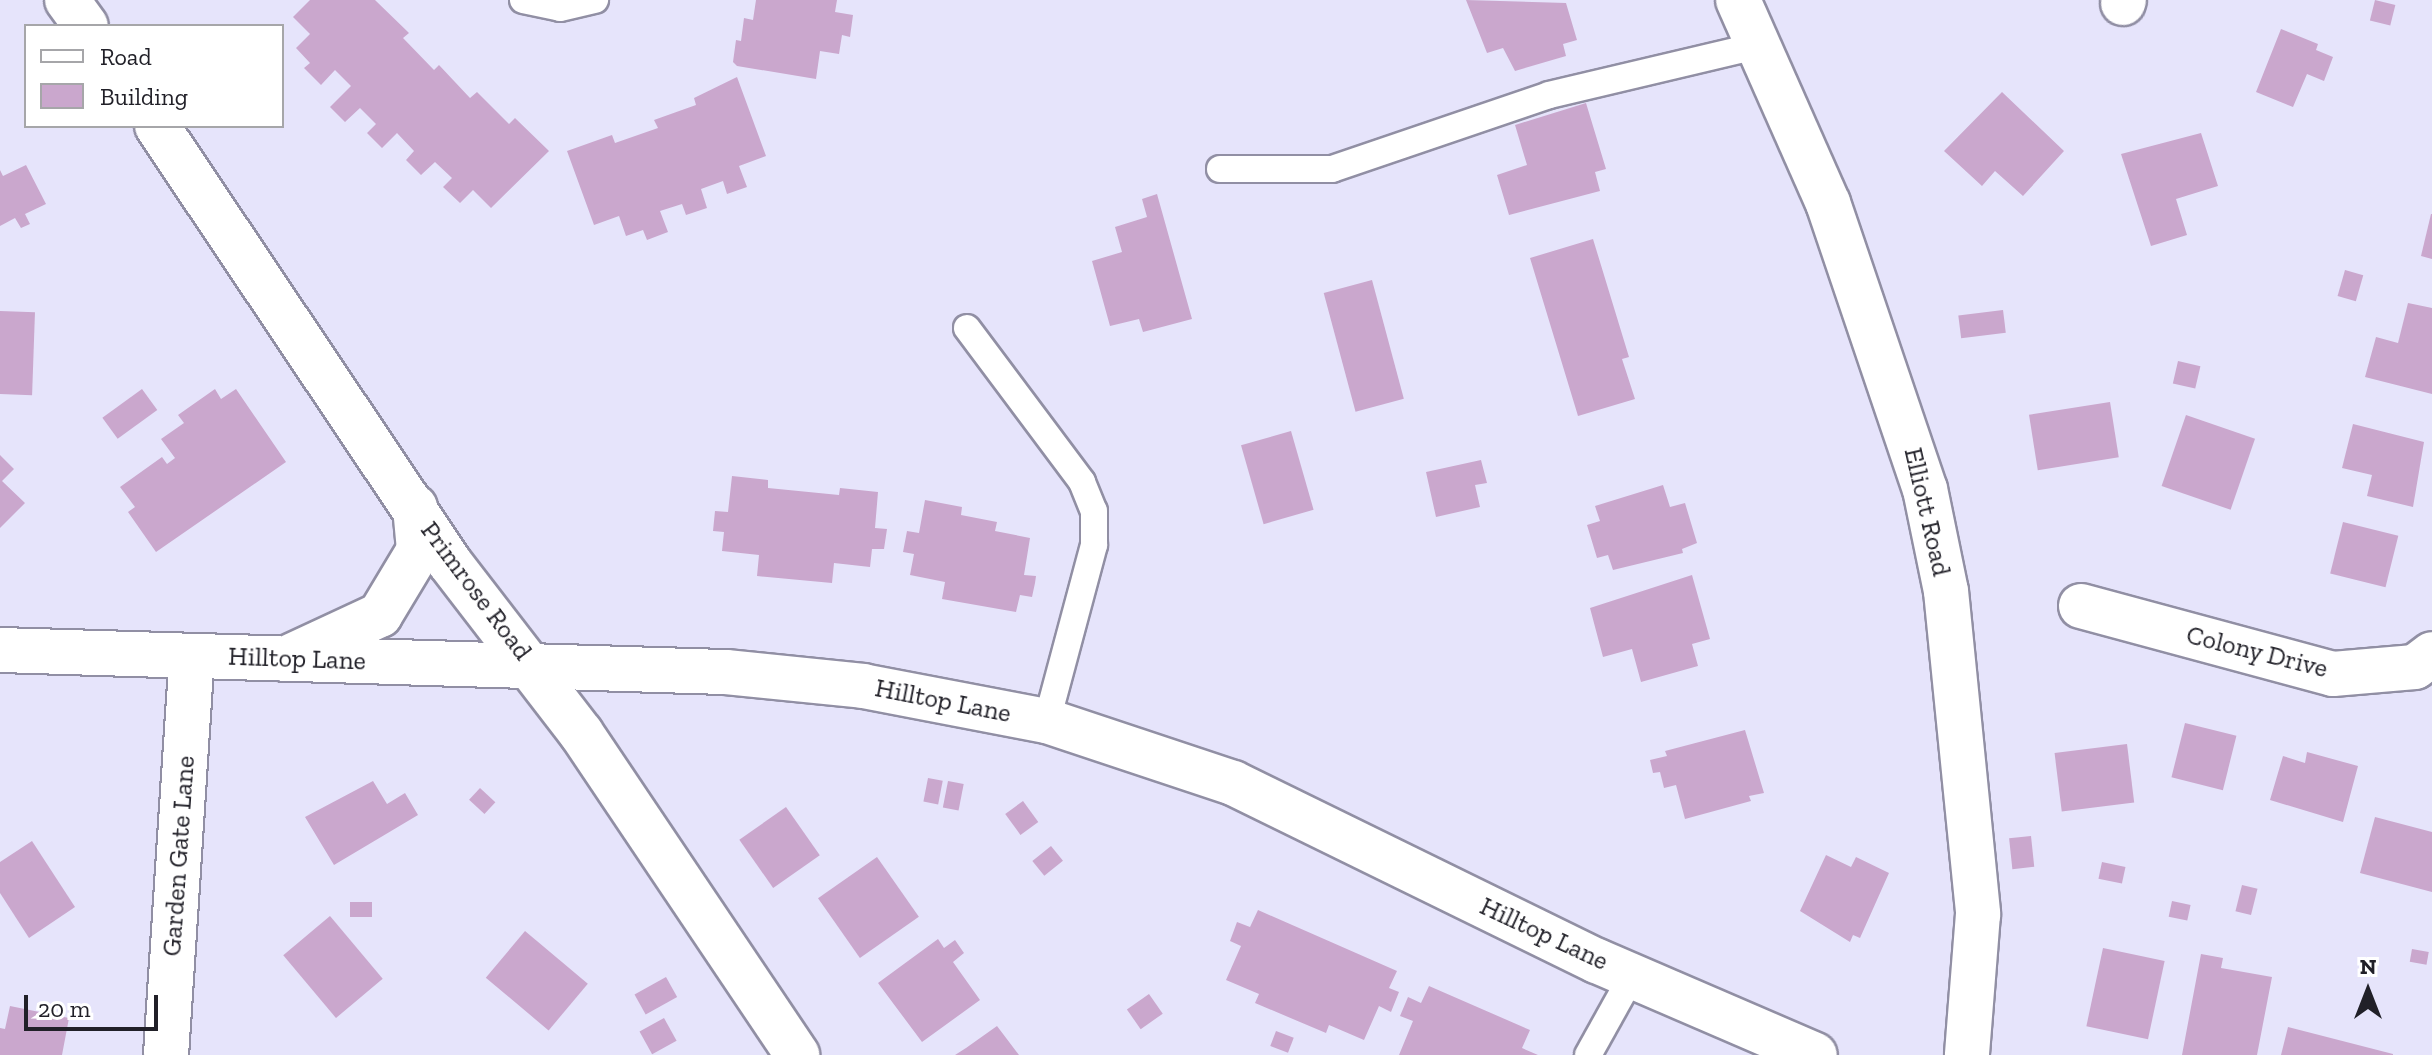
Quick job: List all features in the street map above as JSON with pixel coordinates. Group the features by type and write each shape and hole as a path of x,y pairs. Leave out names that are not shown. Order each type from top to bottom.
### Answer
{"street":[{"path":"67,0 85,24"},
{"name":"Elliott Road","path":"1738,0 1761,45 1833,217 1895,389 1928,503 1946,591 1978,914 1967,1055"},
{"name":"Primrose Road","path":"158,128 450,563 531,665 797,1055"},
{"path":"285,659 380,615 419,550 415,507"},
{"name":"Colony Drive","path":"2081,606 2333,674 2415,667 2432,654"},
{"name":"Hilltop Lane","path":"0,650 726,672 863,686 1047,721 1233,783 1633,974 1815,1055"},
{"name":"Garden Gate Lane","path":"166,1055 192,656"}],"lane":[{"path":"523,0 560,8 595,0"},
{"path":"1220,169 1296,173 1332,169 1549,95 1761,45"},
{"path":"967,328 1082,482 1094,511 1094,545 1047,721"},
{"path":"1588,1055 1633,974"}],"building":[{"path":"310,0 375,0 409,33 403,38 434,70 439,65 470,98 477,92 509,124 515,118 549,151 491,208 473,190 460,203 443,187 452,178 435,162 421,175 406,160 414,151 397,133 382,148 367,133 376,124 360,108 345,122 330,107 351,86 335,70 321,85 304,68 310,63 296,48 310,34 293,17"},
{"path":"756,0 837,0 835,12 853,15 850,37 842,35 839,54 820,51 816,79 737,66 733,62 736,40 741,41 744,18 753,20"},
{"path":"1466,0 1566,3 1577,40 1563,44 1566,56 1515,71 1503,48 1487,53"},
{"path":"2375,0 2395,5 2390,25 2370,20"},
{"path":"2281,29 2318,44 2316,50 2333,57 2324,81 2307,74 2293,107 2256,92"},
{"path":"737,77 766,156 739,166 747,187 727,194 723,181 701,189 707,208 686,215 682,204 660,211 668,232 647,240 643,230 626,236 619,216 594,225 567,151 612,135 615,143 658,128 654,120 696,105 694,98"},
{"path":"2002,92 2064,151 2023,196 1995,171 1982,186 1944,151"},
{"path":"1586,103 1606,169 1595,172 1600,191 1509,215 1497,175 1527,165 1515,125"},
{"path":"2201,133 2218,186 2176,199 2187,235 2151,246 2121,154"},
{"path":"26,165 46,204 25,214 30,224 21,228 15,218 0,226 0,170 3,176"},
{"path":"1157,194 1192,319 1143,332 1139,319 1110,326 1092,261 1122,252 1115,227 1147,217 1142,199"},
{"path":"2432,214 2432,259 2421,256"},
{"path":"1593,239 1629,357 1622,359 1635,399 1578,416 1530,258"},
{"path":"2345,270 2363,275 2356,301 2338,296"},
{"path":"1372,280 1404,399 1356,412 1324,293"},
{"path":"2408,303 2432,308 2432,394 2365,377 2376,337 2398,343"},
{"path":"2003,310 2006,333 1961,338 1958,315"},
{"path":"0,311 35,312 32,395 0,394"},
{"path":"2178,361 2200,366 2195,389 2173,383"},
{"path":"142,389 157,410 118,439 102,418"},
{"path":"215,389 221,399 236,389 286,462 156,552 128,512 135,507 120,487 162,457 167,464 175,458 161,439 184,423 178,415"},
{"path":"2110,402 2119,457 2038,470 2029,415"},
{"path":"2186,415 2255,439 2231,510 2162,486"},
{"path":"2353,424 2424,442 2413,507 2367,496 2372,475 2342,468"},
{"path":"1291,431 1314,510 1264,524 1241,445"},
{"path":"0,455 14,469 2,481 25,503 0,528"},
{"path":"1481,460 1487,483 1475,485 1480,507 1436,517 1426,472"},
{"path":"732,476 768,480 768,488 839,495 840,488 878,492 875,528 887,529 884,549 872,549 870,567 834,563 832,583 757,576 759,555 722,551 724,532 713,531 715,511 728,512"},
{"path":"1663,485 1670,507 1685,503 1697,543 1682,549 1683,553 1613,570 1608,555 1597,558 1587,525 1600,521 1595,506"},
{"path":"925,500 962,507 961,515 997,522 995,531 1030,538 1024,575 1036,576 1032,597 1020,595 1016,612 942,599 945,582 910,575 914,554 903,552 907,531 919,533"},
{"path":"2343,522 2398,536 2385,587 2330,573"},
{"path":"1692,575 1710,639 1692,644 1698,666 1641,682 1632,649 1603,657 1590,608"},
{"path":"2185,723 2236,736 2223,790 2171,777"},
{"path":"1745,730 1764,793 1749,796 1751,801 1685,819 1676,785 1664,788 1660,772 1653,773 1650,760 1667,756 1665,751"},
{"path":"2127,744 2134,803 2062,811 2055,753"},
{"path":"2307,752 2358,766 2343,822 2270,800 2283,756 2305,763"},
{"path":"928,778 943,781 938,804 923,802"},
{"path":"373,781 387,804 405,793 418,815 334,865 305,817"},
{"path":"948,781 964,784 959,811 943,808"},
{"path":"480,788 495,802 484,814 469,800"},
{"path":"1023,801 1038,822 1020,835 1005,814"},
{"path":"786,807 820,855 773,888 739,840"},
{"path":"2375,817 2432,832 2432,892 2360,873"},
{"path":"2031,836 2034,867 2012,869 2009,838"},
{"path":"32,841 75,907 29,938 0,893 0,862"},
{"path":"1051,846 1063,861 1044,876 1032,861"},
{"path":"1826,855 1851,867 1856,857 1889,873 1860,938 1853,935 1850,942 1800,911"},
{"path":"877,857 919,917 860,958 818,898"},
{"path":"2102,862 2125,867 2122,884 2098,879"},
{"path":"2242,885 2258,889 2251,915 2235,911"},
{"path":"2172,901 2191,905 2187,921 2169,917"},
{"path":"350,902 372,902 372,917 350,917"},
{"path":"1258,910 1397,971 1389,988 1399,992 1391,1012 1379,1006 1364,1040 1329,1025 1326,1033 1255,1003 1259,994 1226,980 1241,946 1230,941 1237,922 1250,927"},
{"path":"330,916 383,979 336,1018 283,955"},
{"path":"525,931 588,984 549,1030 486,978"},
{"path":"938,939 944,948 955,940 964,953 953,962 980,1000 922,1042 878,983"},
{"path":"2103,948 2165,961 2148,1039 2086,1026"},
{"path":"2412,949 2429,952 2426,965 2410,962"},
{"path":"2201,954 2223,958 2221,968 2272,977 2257,1055 2182,1055"},
{"path":"666,977 677,997 646,1015 635,994"},
{"path":"1429,986 1530,1030 1522,1048 1538,1055 1399,1055 1413,1021 1400,1016 1408,997 1421,1003"},
{"path":"1149,994 1163,1014 1141,1029 1127,1009"},
{"path":"10,1006 69,1018 62,1055 0,1055 0,1028 5,1029"},
{"path":"664,1018 677,1041 652,1054 640,1032"},
{"path":"997,1026 1019,1055 955,1055 966,1048"},
{"path":"2288,1027 2393,1054 2393,1055 2281,1055"},
{"path":"1276,1031 1294,1038 1288,1053 1270,1046"}]}
